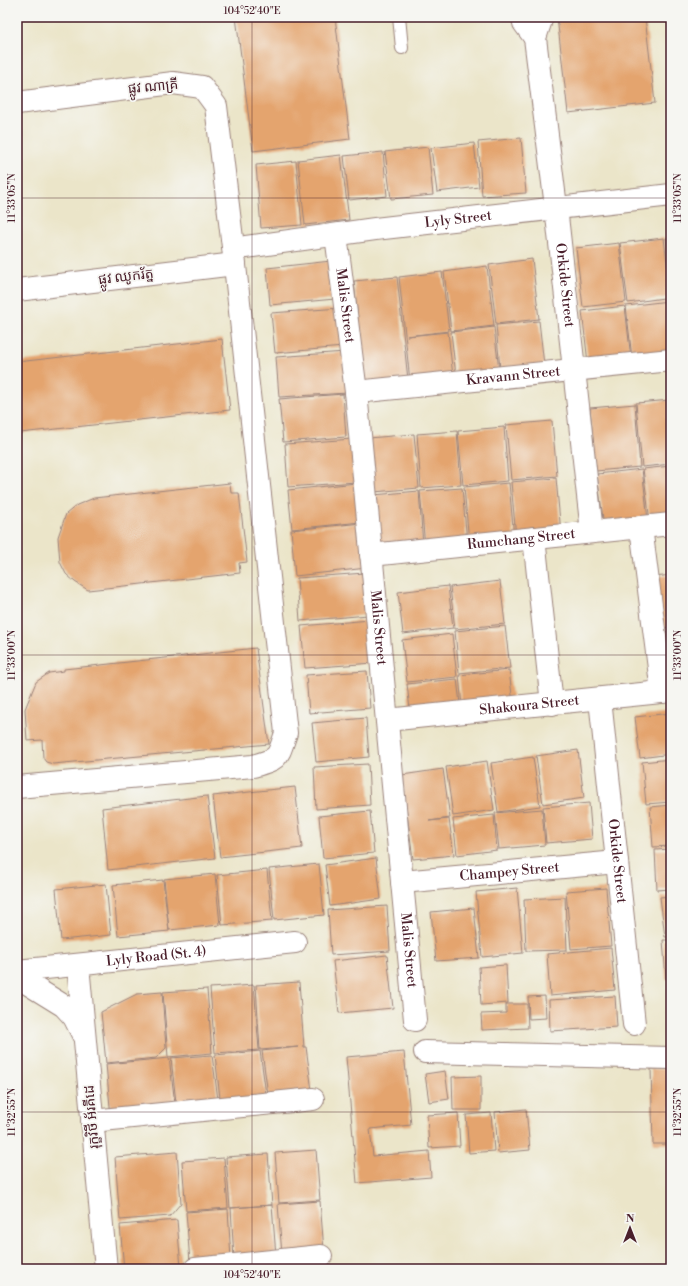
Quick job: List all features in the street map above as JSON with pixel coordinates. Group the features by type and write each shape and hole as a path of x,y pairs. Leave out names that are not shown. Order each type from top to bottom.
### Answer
{"street":[{"name":"Orkide Street","path":"523,17 524,23 535,38"},
{"name":"Orkide Street","path":"541,17 535,38 556,207 592,532"},
{"name":"ផ្លូវ ណាគ្រី","path":"17,103 173,83 202,86 216,106 241,255 286,733 279,755 272,760 253,766 17,787"},
{"name":"Lyly Street","path":"241,255 336,235 383,228 671,195"},
{"name":"Malis Street","path":"336,235 356,392 415,1020"},
{"name":"ផ្លូវ ឈូករ័ត្ន","path":"17,290 241,255"},
{"name":"Kravann Street","path":"356,392 671,360"},
{"name":"Rumchang Street","path":"371,555 671,524"},
{"path":"641,527 666,692"},
{"path":"534,538 552,704"},
{"name":"Shakoura Street","path":"387,720 666,692"},
{"name":"Orkide Street","path":"600,699 634,1024"},
{"name":"Champey Street","path":"402,882 617,862"},
{"name":"Lyly Road (St. 4)","path":"17,971 295,942"},
{"name":"រុក្ខវិថី អ័រគីដេ","path":"78,965 106,1269"},
{"path":"17,977 64,1006 74,1017 85,1038"},
{"path":"425,1052 671,1058"},
{"path":"92,1121 313,1099"},
{"path":"195,1269 321,1256"}],"lane":[{"path":"398,17 402,48"}],"building":[{"path":"236,17 335,17 350,139 253,151"},
{"path":"557,17 645,17 655,103 568,113"},
{"path":"521,138 526,193 482,196 478,142"},
{"path":"474,143 479,187 437,192 431,148"},
{"path":"428,147 433,195 391,199 385,152"},
{"path":"383,152 387,196 349,200 344,156"},
{"path":"341,155 349,220 305,225 298,160"},
{"path":"296,161 302,225 261,228 256,165"},
{"path":"664,238 671,297 628,303 620,243"},
{"path":"666,238 671,238 671,272 670,272"},
{"path":"619,243 626,302 583,307 576,248"},
{"path":"532,259 539,319 496,324 489,265"},
{"path":"331,261 335,299 270,305 267,268"},
{"path":"487,266 494,326 451,331 444,272"},
{"path":"442,272 449,331 407,336 448,332 453,376 410,381 399,277"},
{"path":"397,277 408,380 365,385 354,281"},
{"path":"669,301 671,322 671,354 632,358 626,306"},
{"path":"625,306 631,359 588,363 582,311"},
{"path":"340,308 343,347 275,353 271,313"},
{"path":"539,321 544,365 500,369 496,325"},
{"path":"494,327 499,371 456,376 451,332"},
{"path":"222,339 230,410 20,433 17,429 17,362"},
{"path":"345,352 348,393 279,397 276,357"},
{"path":"343,394 346,437 283,442 279,399"},
{"path":"671,400 671,464 642,467 636,403"},
{"path":"635,404 640,467 596,471 590,408"},
{"path":"552,421 557,476 511,480 506,425"},
{"path":"504,427 508,481 463,485 458,431"},
{"path":"457,431 461,485 421,488 417,434"},
{"path":"414,434 419,488 374,492 369,438"},
{"path":"352,439 356,482 288,487 285,444"},
{"path":"671,466 671,518 650,521 643,469"},
{"path":"642,469 648,520 604,526 597,474"},
{"path":"556,478 561,533 516,537 511,482"},
{"path":"230,483 231,493 239,493 247,562 239,563 240,573 88,590 66,574 60,562 58,537 66,514 77,505 94,498"},
{"path":"357,483 361,522 292,529 288,490"},
{"path":"509,483 514,538 469,542 464,487"},
{"path":"462,488 467,542 425,546 420,491"},
{"path":"419,491 423,546 378,550 373,495"},
{"path":"362,523 367,568 295,576 291,530"},
{"path":"365,573 368,615 300,621 297,578"},
{"path":"671,575 671,627 662,628 655,577"},
{"path":"500,581 505,624 455,629 450,587"},
{"path":"448,586 453,628 403,634 398,592"},
{"path":"370,620 374,663 305,668 301,626"},
{"path":"505,626 510,668 459,673 455,631"},
{"path":"671,631 671,684 664,632"},
{"path":"452,634 457,677 407,682 402,640"},
{"path":"256,648 269,744 53,764 46,762 43,758 42,740 27,741 25,709 36,682 49,673 64,671 64,669"},
{"path":"509,670 514,712 463,717 459,675"},
{"path":"367,671 370,708 309,713 306,675"},
{"path":"457,679 462,721 412,726 407,684"},
{"path":"671,713 671,754 640,758 635,717"},
{"path":"366,718 369,757 316,762 312,723"},
{"path":"578,750 584,798 543,804 536,756"},
{"path":"533,757 540,806 498,812 491,763"},
{"path":"671,759 671,802 646,804 642,762"},
{"path":"487,761 494,810 453,816 446,767"},
{"path":"368,764 370,805 316,809 314,767"},
{"path":"443,769 450,818 429,821 449,819 454,855 413,859 402,775"},
{"path":"295,787 302,848 220,857 213,796"},
{"path":"207,796 215,858 108,870 102,808"},
{"path":"589,803 592,839 546,843 543,807"},
{"path":"671,805 671,846 653,847 650,807"},
{"path":"542,809 545,845 499,849 495,813"},
{"path":"370,811 374,853 323,858 319,816"},
{"path":"494,815 497,850 457,855 453,819"},
{"path":"671,849 671,889 657,890 655,850"},
{"path":"376,858 381,899 330,906 325,865"},
{"path":"319,864 324,915 274,920 269,869"},
{"path":"267,870 272,921 222,925 217,875"},
{"path":"215,874 220,925 169,930 164,879"},
{"path":"163,880 169,931 118,936 113,885"},
{"path":"106,884 111,935 61,940 56,889"},
{"path":"517,888 523,953 482,957 476,892"},
{"path":"606,888 611,946 571,949 566,891"},
{"path":"671,896 671,937 665,937 660,897"},
{"path":"565,897 567,950 526,951 524,899"},
{"path":"387,906 390,951 331,955 328,910"},
{"path":"474,908 479,958 436,961 431,912"},
{"path":"663,940 671,940 671,979 666,979"},
{"path":"611,948 615,990 550,996 547,954"},
{"path":"387,955 393,1008 339,1013 333,961"},
{"path":"506,965 508,1003 481,1005 479,967"},
{"path":"299,982 304,1047 306,1047 313,1098 269,1102 262,1051 298,1047 260,1050 256,985"},
{"path":"254,985 259,1050 215,1053 210,988"},
{"path":"207,989 212,1053 168,1057 163,992"},
{"path":"162,992 166,1048 156,1058 106,1063 101,1012 137,994"},
{"path":"545,996 546,1018 529,1019 528,997"},
{"path":"615,996 617,1027 550,1031 549,1000"},
{"path":"506,1004 527,1004 528,1028 482,1030 481,1014 506,1013"},
{"path":"260,1051 267,1102 221,1107 215,1055"},
{"path":"404,1052 411,1125 370,1129 373,1156 429,1151 431,1177 357,1183 346,1057"},
{"path":"212,1055 219,1107 177,1111 171,1058"},
{"path":"169,1058 176,1111 111,1117 106,1064"},
{"path":"651,1069 671,1069 671,1144 653,1144"},
{"path":"445,1071 449,1099 429,1102 425,1074"},
{"path":"481,1076 481,1110 453,1110 452,1077"},
{"path":"526,1109 530,1150 498,1153 495,1112"},
{"path":"458,1113 460,1146 429,1148 427,1115"},
{"path":"491,1113 494,1151 469,1153 466,1115"},
{"path":"316,1150 320,1200 279,1203 275,1153"},
{"path":"177,1152 181,1203 170,1216 120,1220 115,1157"},
{"path":"268,1154 272,1205 230,1208 226,1157"},
{"path":"224,1158 228,1208 186,1211 182,1161"},
{"path":"320,1201 324,1251 282,1255 278,1204"},
{"path":"272,1205 276,1256 234,1259 231,1208"},
{"path":"228,1209 231,1259 190,1262 186,1212"},
{"path":"177,1220 181,1268 124,1269 120,1225"}]}
